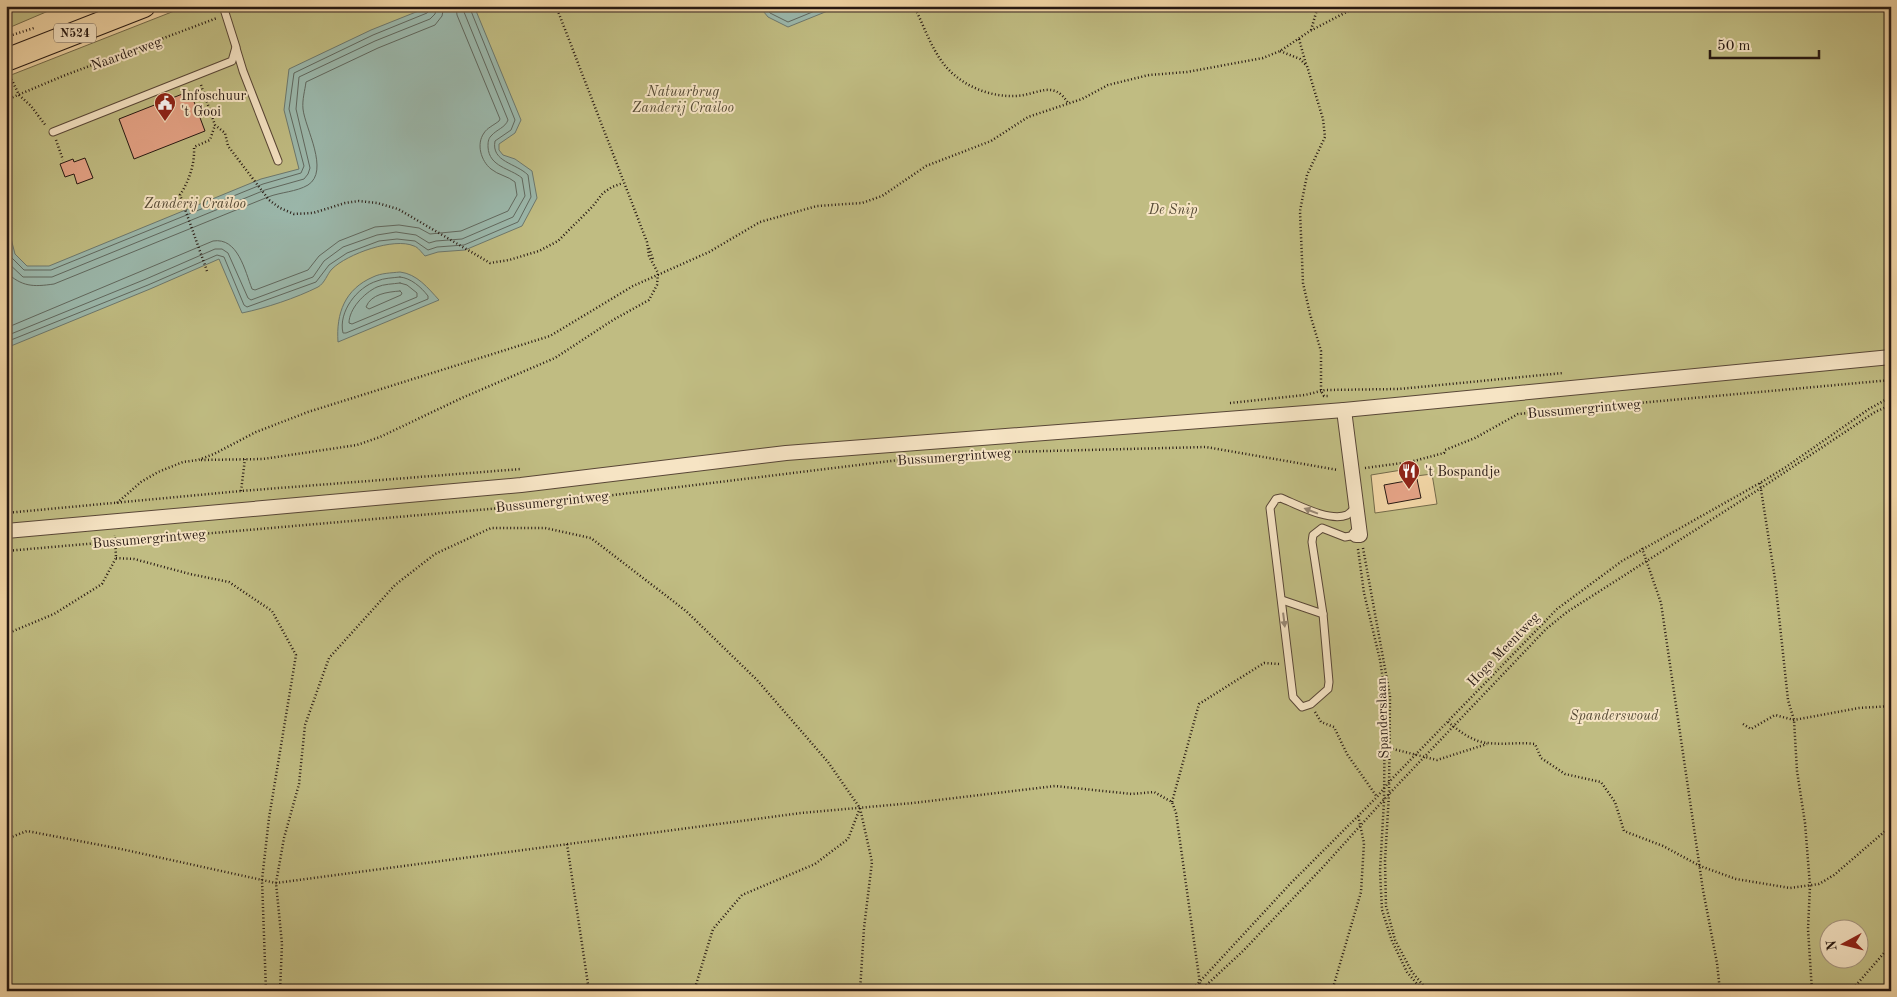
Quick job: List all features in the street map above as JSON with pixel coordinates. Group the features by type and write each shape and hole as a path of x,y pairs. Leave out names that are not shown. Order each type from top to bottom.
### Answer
{"main road":[{"name":"N524","path":"8,67 144,6"}],"street":[{"name":"Bussumergrintweg","path":"6,531 521,485 786,453 1344,410 1891,357"},
{"path":"1344,410 1358,535"}],"lane":[{"path":"223,6 243,71 278,161"},
{"path":"53,132 232,61 236,47"},
{"path":"1356,507 1348,514 1341,516 1316,514 1282,498 1272,503 1270,508 1293,697 1302,706 1311,704 1328,690 1329,682 1323,614 1312,542 1313,535 1322,528 1345,537 1358,535"},
{"path":"1282,600 1323,614"}],"path":[{"name":"Naarderweg","path":"6,100 63,76 246,6"},
{"path":"116,503 141,482 158,472 183,462 264,459 357,445 380,437 555,358 613,320 649,300 657,285 658,274 556,6"},
{"path":"914,6 938,56 952,73 974,88 997,95 1017,96 1042,90 1053,90 1063,95 1068,103"},
{"path":"1310,31 1318,6"},
{"path":"198,460 214,454 256,432 308,412 550,336 633,286 709,252 760,222 817,206 862,204 882,196 926,166 991,141 1028,117 1082,99 1108,85 1149,75 1226,66 1263,58 1280,51 1310,31 1358,6"},
{"path":"1299,39 1323,119 1325,137 1307,175 1300,211 1303,283 1321,351 1321,391"},
{"path":"1280,51 1300,59 1307,66"},
{"path":"8,67 19,95 31,106 40,121 53,132 63,160"},
{"path":"198,76 215,125 225,133 228,146 269,200 280,208 294,214 312,214 345,203 378,203 404,213 490,263 510,260 538,252 558,241 593,206 602,193 623,183"},
{"path":"207,271 180,195 186,186 195,158 194,147 210,140 215,125"},
{"name":"Bussumergrintweg","path":"1000,452 1206,447 1336,470 1352,470 1410,462 1444,454 1445,450 1475,438 1518,414 1891,380"},
{"name":"Hoge Meentweg","path":"1191,991 1290,884 1377,797 1447,721 1557,609 1642,548 1760,483 1869,409 1887,399 1891,399"},
{"path":"1201,990 1243,951 1546,629 1567,612 1647,560 1761,488 1875,412 1891,405"},
{"path":"241,491 245,459"},
{"name":"Bussumergrintweg","path":"6,551 524,506 912,459"},
{"path":"1760,483 1775,579 1788,700 1794,720 1797,771 1805,823 1810,886 1808,929 1812,991"},
{"path":"280,991 282,944 276,883 284,838 299,784 305,725 329,658 395,585 434,554 491,528 545,528 591,538 686,611 757,680 828,762 860,808 872,862 864,928 860,991"},
{"path":"1358,535 1390,696 1389,794 1385,861 1386,906 1395,940 1412,972 1428,991"},
{"name":"Spanderslaan","path":"1358,535 1364,593 1380,660 1385,693 1384,801 1380,871 1382,910 1392,941 1407,972 1423,991"},
{"path":"6,634 54,614 102,584 116,558 115,541"},
{"path":"1642,548 1661,604 1703,890 1717,963 1720,991"},
{"path":"116,558 134,559 229,582 272,611 296,655 268,818 262,880 266,991"},
{"path":"1201,990 1176,813 1172,802 1199,704 1264,663 1289,665"},
{"path":"1311,704 1321,722 1334,727 1347,754 1377,797"},
{"path":"1743,724 1751,728 1775,715 1794,720 1859,708 1891,706"},
{"path":"1447,721 1462,734 1488,744"},
{"path":"1389,748 1437,760 1488,744 1521,742 1535,744 1541,758 1565,774 1601,782 1615,802 1624,831 1663,846 1700,866 1736,880 1790,888 1819,884 1834,875 1891,826"},
{"path":"6,839 27,831 121,849 276,883 801,813 914,803 1056,786 1132,794 1154,792 1172,802"},
{"path":"694,991 713,929 742,895 814,864 848,839 860,808"},
{"path":"1332,991 1361,892 1364,843 1358,815"},
{"path":"567,844 589,991"},
{"path":"1851,991 1891,945"}],"green space":[{"path":"6,6 60,6 6,29"},
{"path":"187,6 1891,6 1891,991 6,991 6,77","holes":["1414,468 1416,476 1432,474 1437,504 1375,513 1371,475"]}],"water":[{"path":"431,6 474,6 521,120 515,133 499,144 499,150 503,155 515,159 532,171 537,198 522,226 465,250 438,252 425,256 415,247 405,244 383,245 371,248 339,263 318,287 281,302 242,313 219,259 6,348 6,219 15,254 27,266 49,266 261,179 299,169 284,110 289,69 371,30"},
{"path":"759,6 840,6 788,27 768,17"},
{"path":"400,272 417,279 439,300 338,342 341,312 344,303 355,288 373,277"}],"building":[{"path":"190,91 205,131 134,159 119,119"},
{"path":"85,158 93,178 77,184 74,174 65,177 60,164 73,159 74,162"},
{"path":"1417,479 1421,498 1388,504 1384,485"}],"place":[{"name":"Infoschuur 't Gooi","path":"165,122"},
{"name":"'t Bospandje","path":"1409,490"}],"park label":[{"name":"Natuurbrug Zanderij Crailoo","path":"683,99"},
{"name":"Zanderij Crailoo","path":"195,203"},
{"name":"De Snip","path":"1173,209"},
{"name":"Spanderswoud","path":"1614,715"}]}
